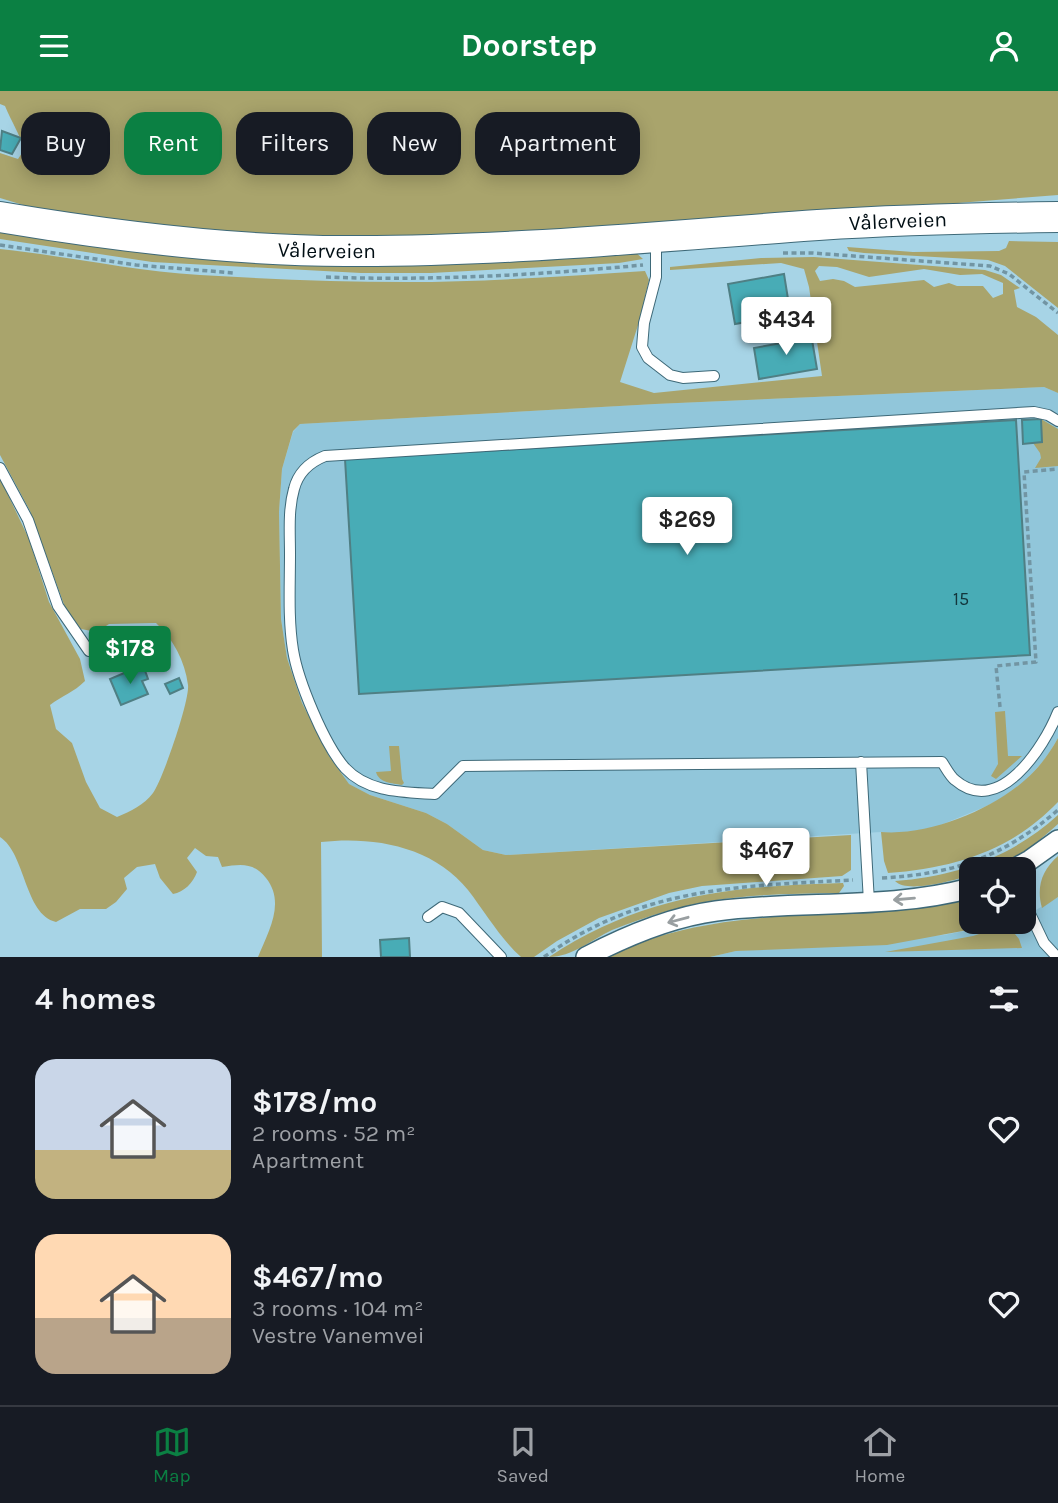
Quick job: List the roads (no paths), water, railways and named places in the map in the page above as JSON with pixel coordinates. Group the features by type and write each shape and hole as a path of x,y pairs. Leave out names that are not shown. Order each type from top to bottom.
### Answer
{"main road":[{"name":"Vålerveien","path":"0,216 146,237 249,247 341,251 483,249 956,218 1058,217"}],"street":[{"path":"1034,857 1058,840"},
{"path":"586,957 643,931 699,915 731,910 869,902 959,891"}],"lane":[{"path":"656,238 656,277 644,323 642,347 648,358 670,375 683,378 714,376"},
{"path":"1058,421 1048,415 1034,412 325,456 315,460 300,476 294,488 290,516 290,623 293,652 302,680 326,737 345,768 363,781 387,791 435,795 463,766 861,762 942,762 955,780 973,790 990,790 1002,786 1023,768 1041,745 1058,712"},
{"path":"0,468 28,520 58,606 89,651"},
{"path":"861,762 869,902"},
{"path":"428,917 442,907 459,913 501,957"},
{"path":"1036,926 1044,943 1057,957"}]}
